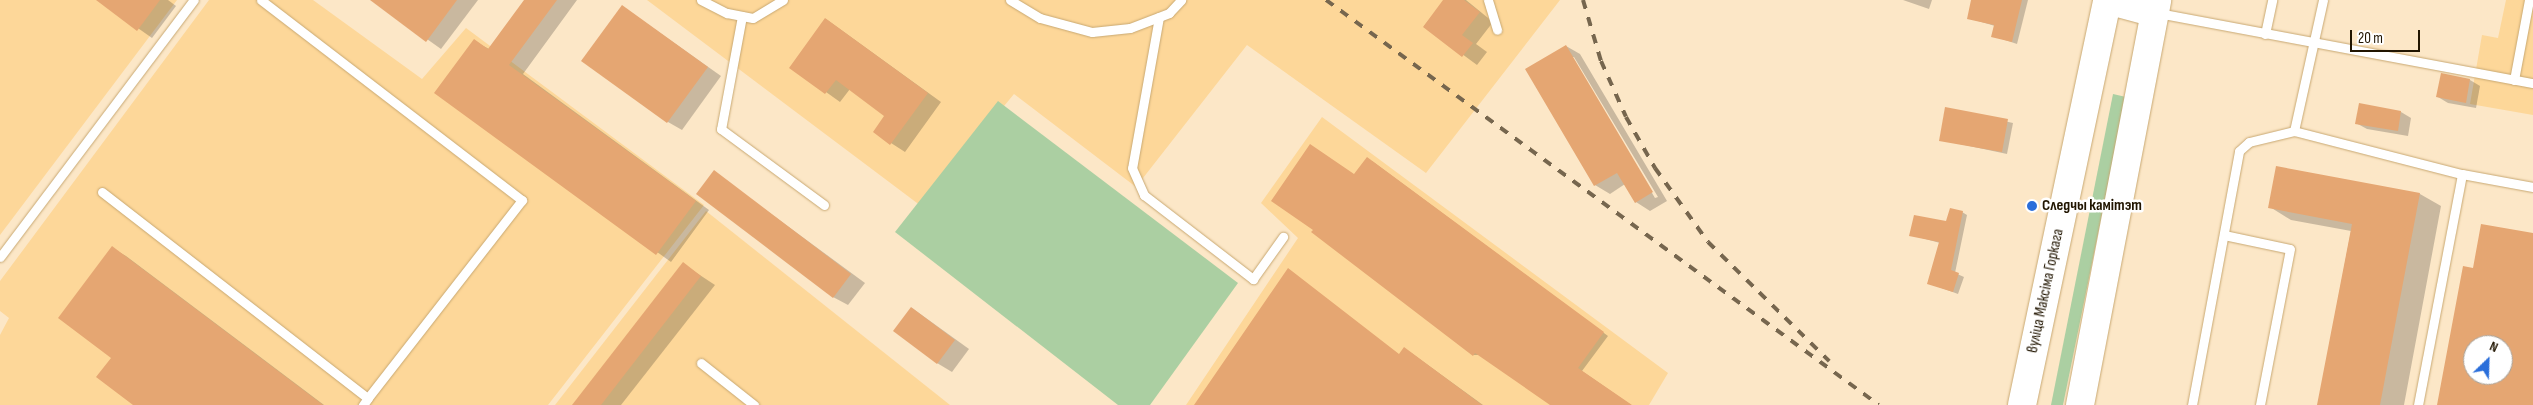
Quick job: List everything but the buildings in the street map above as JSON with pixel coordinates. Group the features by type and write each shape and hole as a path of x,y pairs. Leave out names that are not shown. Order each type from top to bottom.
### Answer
{"main road":[{"path":"2080,405 2156,6 2107,0"},
{"name":"вуліца Максіма Горкага","path":"2023,399 2107,0"}],"lane":[{"path":"0,257 194,0"},
{"path":"102,192 365,402 522,200 261,0"},
{"path":"701,0 726,13 753,18 782,0"},
{"path":"1010,0 1040,18 1092,32 1130,28 1159,17 1181,0"},
{"path":"1488,0 1497,30"},
{"path":"2265,34 2272,0"},
{"path":"2294,130 2323,0"},
{"path":"2514,80 2529,0"},
{"path":"2156,6 2265,34 2533,83"},
{"path":"742,16 721,129 824,205"},
{"path":"1159,17 1132,168 1144,195 1253,279 1283,237"},
{"path":"2192,405 2239,151 2250,142 2294,130 2462,174 2533,187"},
{"path":"2418,405 2462,174"},
{"path":"2224,235 2290,249 2260,405"},
{"path":"701,363 754,405"}],"shaded area":[{"path":"0,0 177,0 0,235"},
{"path":"209,0 313,0 422,79 466,28 704,205 548,405 0,405 0,335 9,318 0,311 0,281"},
{"path":"647,0 1560,0 1426,173 1247,45 1136,187 1014,94 921,206"},
{"path":"2506,0 2533,0 2533,115 2470,104 2482,35 2498,38"},
{"path":"1322,117 1668,373 1649,405 1186,405 1298,238 1261,203"},
{"path":"706,211 950,405 555,405"}],"green space":[{"path":"2113,94 2126,97 2063,405 2051,405"},
{"path":"998,101 1238,283 1150,405 1118,405 895,232"}],"railway":[{"path":"1326,0 1879,405"},
{"path":"1583,0 1601,61 1626,117 1655,168 1708,242 1829,361"}],"place":[{"name":"Следчы камітэт","path":"2032,206"}]}
